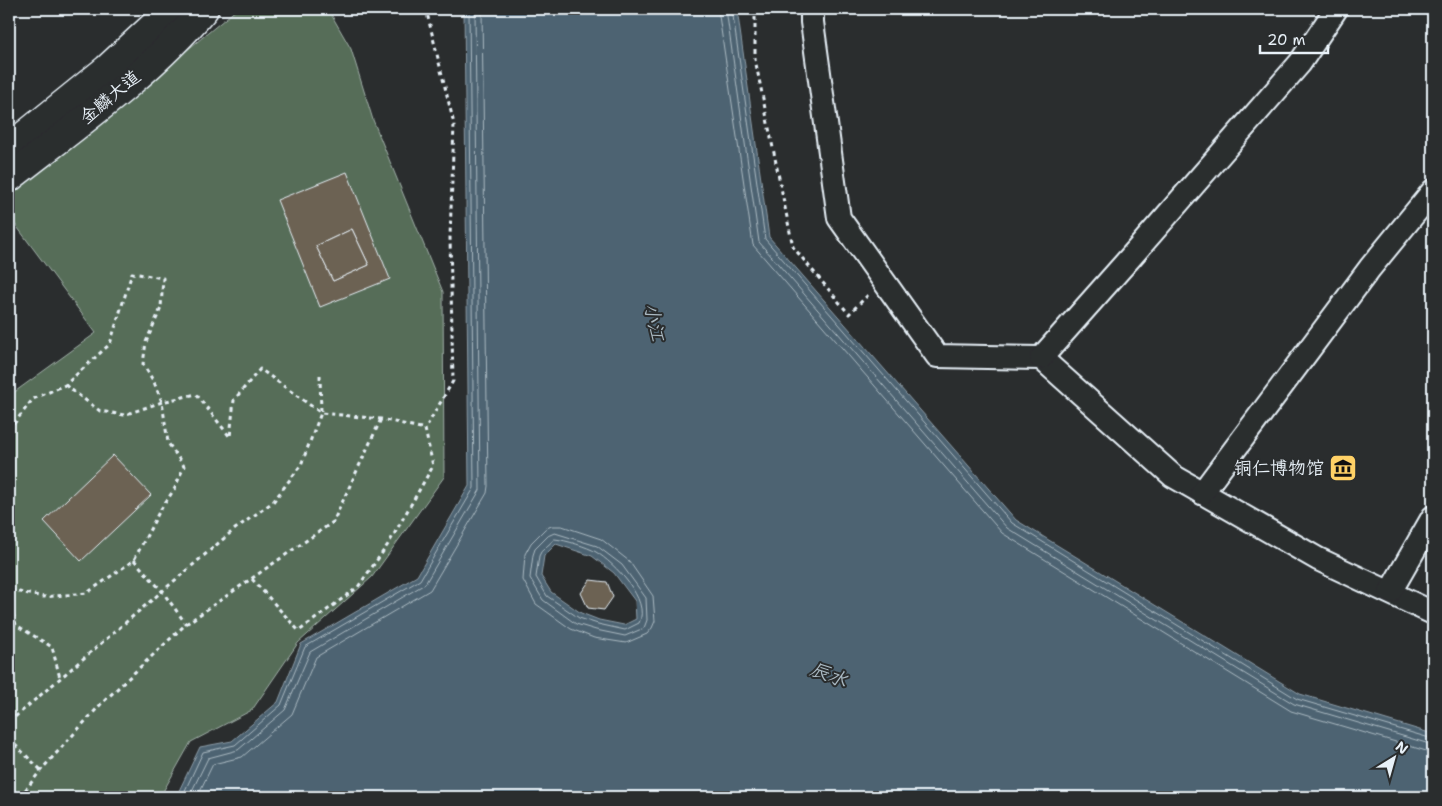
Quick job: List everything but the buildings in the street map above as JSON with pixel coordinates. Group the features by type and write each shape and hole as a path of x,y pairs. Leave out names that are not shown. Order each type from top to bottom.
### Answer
{"main road":[{"name":"金麟大道","path":"9,148 107,69 172,9"},
{"name":"金麟大道","path":"9,178 111,98 185,32 204,9"}],"street":[{"path":"812,9 812,22 839,218 937,356 1041,358 1173,476 1318,559 1433,613"},
{"path":"1041,358 1300,63 1336,9"},
{"path":"1202,493 1370,268 1433,191"},
{"path":"1390,592 1433,517"}],"path":[{"path":"252,579 299,631 358,587 389,543 433,466 425,429 453,381 450,237 454,124 426,9"},
{"path":"756,9 755,59 793,247 849,314 883,280"},
{"path":"9,430 33,399 65,385 110,344 132,273 163,278 161,308 146,342 144,364 162,402 168,443 184,466 174,488 134,560 87,593 44,597 9,590"},
{"path":"65,385 100,411 124,415 162,402 196,394 230,437 234,400 260,369 321,413 382,419 425,429"},
{"path":"9,722 235,529 273,502 301,465 321,413 320,375"},
{"path":"20,797 41,770 102,703 186,624 333,522 382,419"},
{"path":"134,560 162,591 186,624"},
{"path":"9,598 16,625 52,647 60,678"},
{"path":"9,739 41,770"}],"green space":[{"path":"237,9 328,9 351,49 373,120 443,292 444,477 372,577 298,643 252,710 191,742 160,797 9,797 9,396 96,333 9,216 9,197"}],"water":[{"path":"464,9 737,9 769,237 1016,520 1300,694 1433,734 1433,797 176,797 200,747 232,741 278,702 301,644 417,576 469,486","holes":["556,544 592,556 614,573 635,601 636,619 624,625 599,620 581,613 551,592 541,576 544,556"]}],"place":[{"name":"铜仁博物馆","path":"1343,468"}],"water label":[{"name":"小江","path":"655,322"},
{"name":"辰水","path":"829,674"}]}
